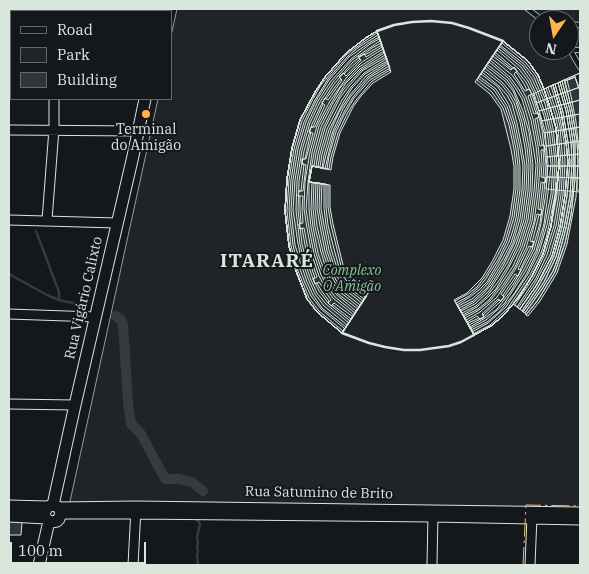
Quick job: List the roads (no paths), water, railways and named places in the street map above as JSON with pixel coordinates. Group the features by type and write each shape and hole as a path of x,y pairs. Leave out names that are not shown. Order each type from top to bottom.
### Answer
{"main road":[{"name":"Rua Vigário Calixto","path":"39,565 145,100"},
{"name":"Rua Satumino de Brito","path":"9,506 52,512"},
{"name":"Rua Satumino de Brito","path":"9,516 52,512"}],"street":[{"path":"47,220 54,129 54,100"},
{"path":"9,130 138,131"},
{"path":"9,220 117,223"},
{"path":"9,314 95,317"},
{"path":"9,404 75,405"},
{"path":"133,565 136,510"},
{"name":"Rua Satumino de Brito","path":"52,512 136,510 532,515 580,512"},
{"path":"432,565 433,514"},
{"path":"530,565 532,515"},
{"name":"Rua Satumino de Brito","path":"532,515 580,520"}],"waterway":[{"path":"36,231 59,292 59,300"},
{"path":"9,274 47,295 77,304"},
{"path":"116,316 123,324 131,424 141,434 165,479 179,479 192,482 203,491"},
{"path":"195,518 200,524 197,537 198,565"}],"place":[{"name":"Terminal do Amigão","path":"146,114"}],"district":[{"name":"ITARARÉ","path":"267,262"}],"park label":[{"name":"Complexo O Amigão","path":"352,280"}]}
